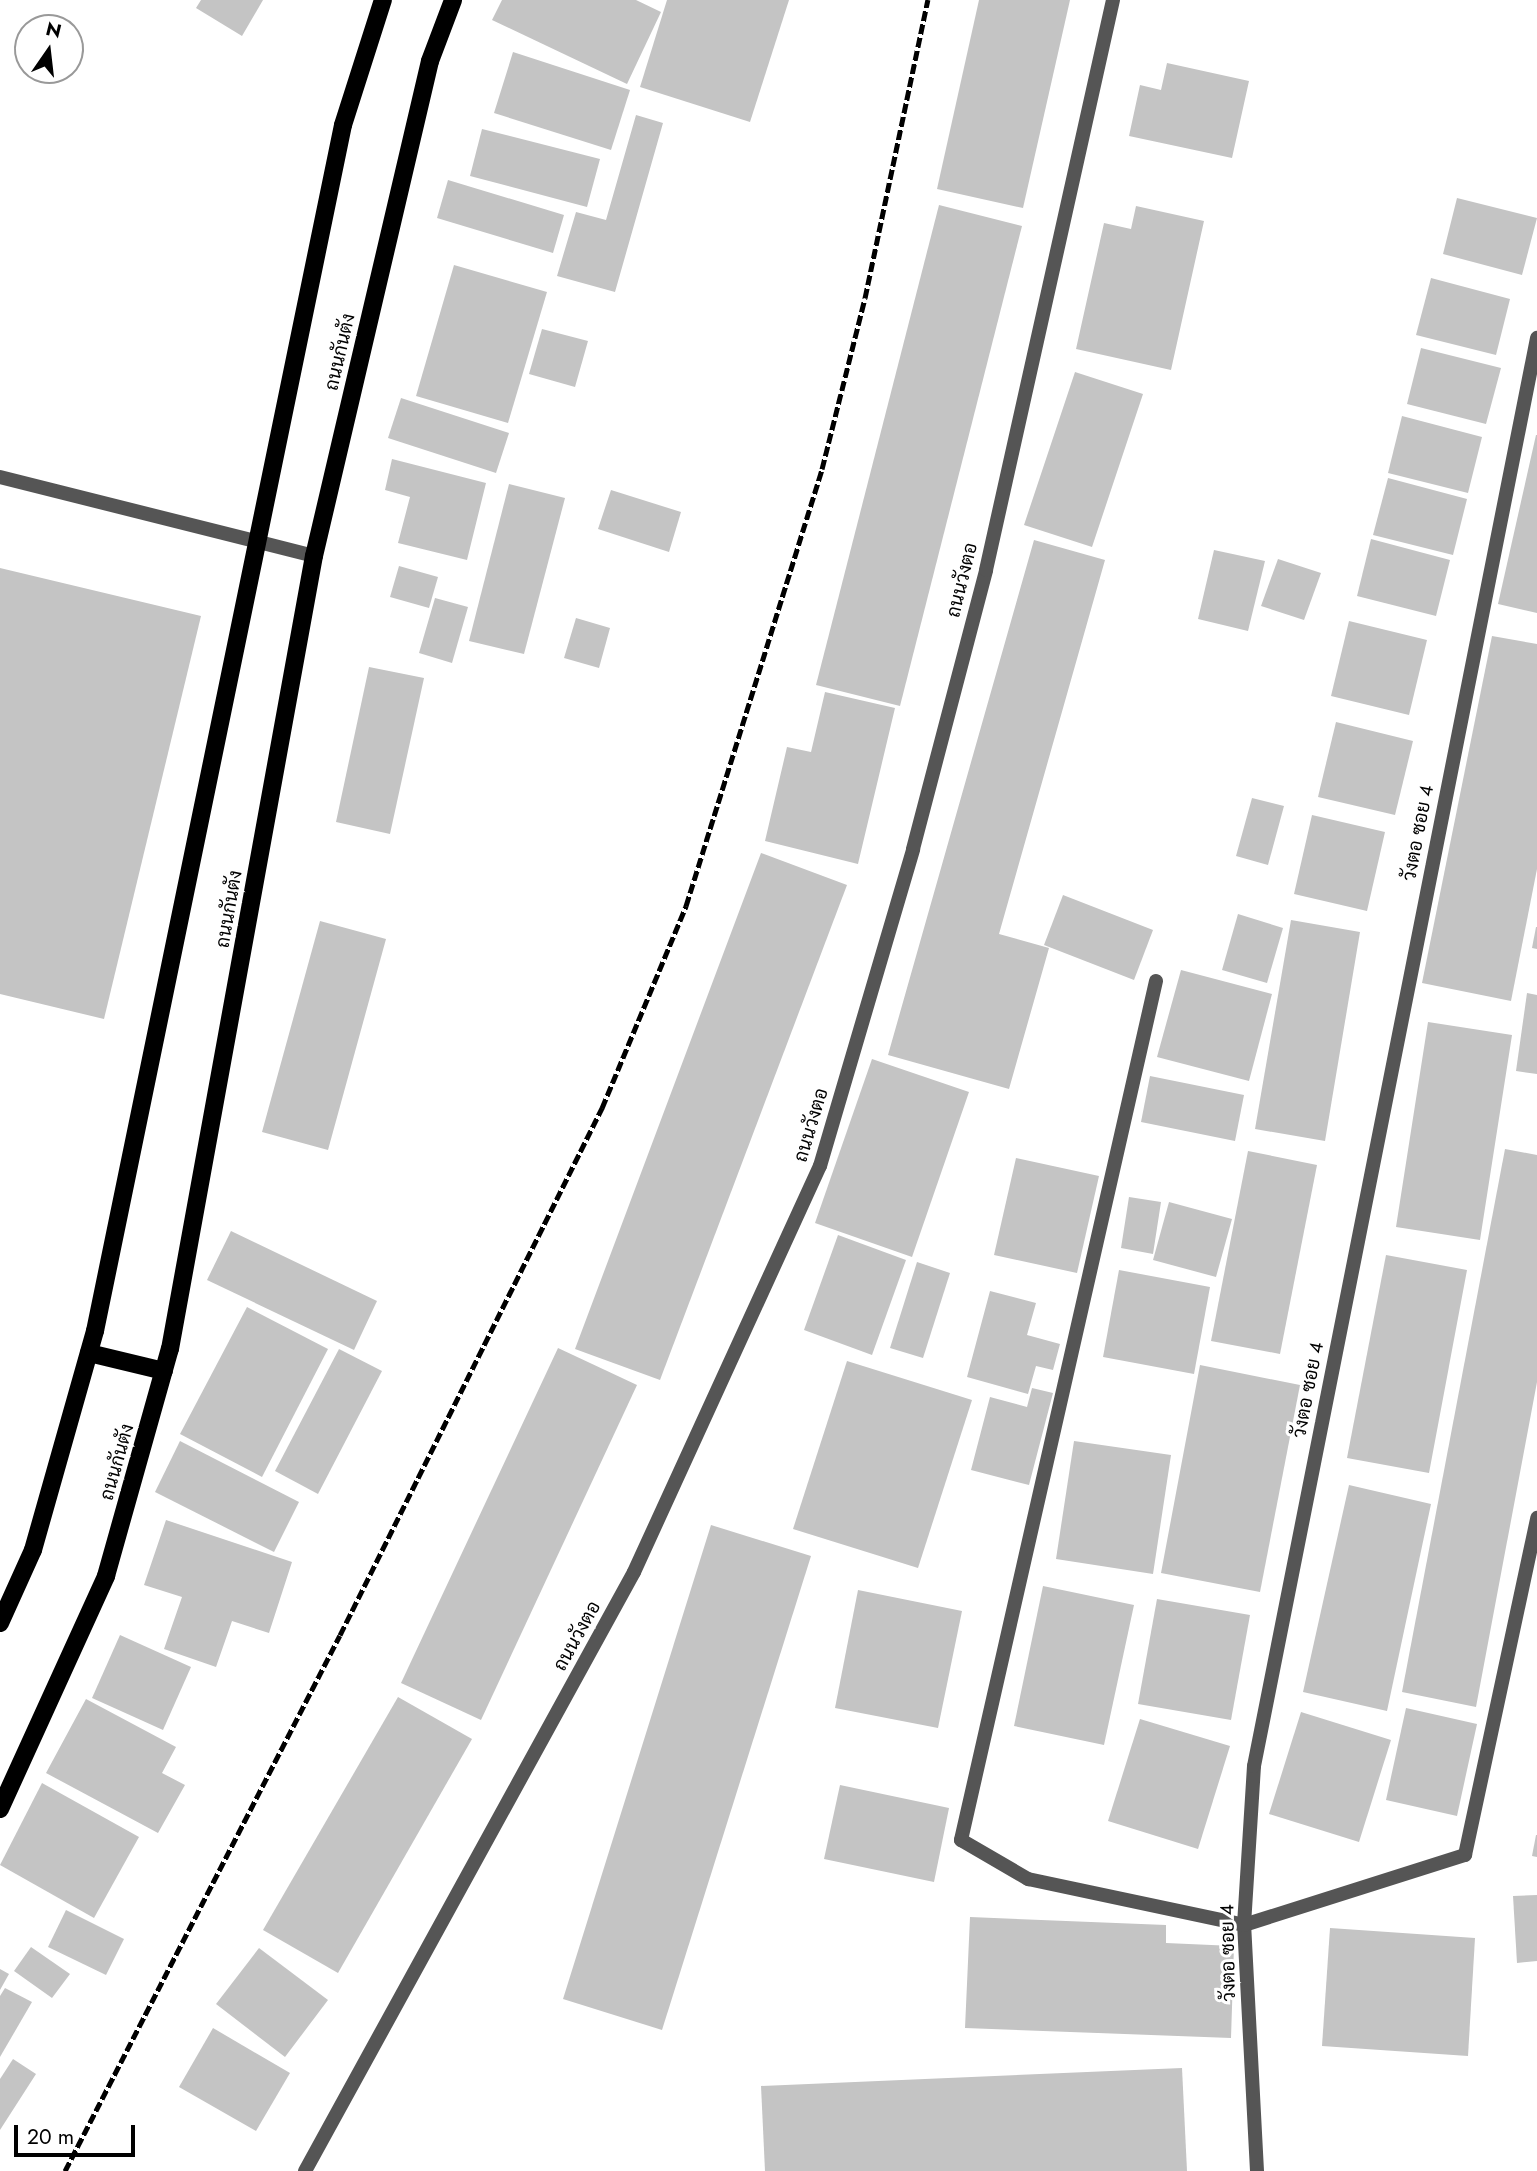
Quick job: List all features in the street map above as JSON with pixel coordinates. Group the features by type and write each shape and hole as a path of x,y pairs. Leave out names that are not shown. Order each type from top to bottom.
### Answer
{"main road":[{"path":"0,1623 33,1550 89,1353 343,125 383,0"},
{"name":"ถนนกันตัง","path":"0,1810 106,1576 164,1371 314,556 430,61 453,0"},
{"path":"89,1353 164,1371"}],"street":[{"name":"ถนนวังตอ","path":"305,2171 634,1572 820,1166 913,849 986,570 1113,0"},
{"name":"วังตอ ซอย 4","path":"1257,2171 1244,1925 1254,1766 1537,338"},
{"path":"0,477 256,544 314,556"},
{"path":"1156,981 961,1840 1028,1879 1244,1925 1465,1855 1537,1518"}],"building":[{"path":"201,0 263,0 242,36 196,8"},
{"path":"502,0 636,0 661,12 627,84 492,20"},
{"path":"667,0 789,0 750,122 640,87"},
{"path":"979,0 1070,0 1023,208 937,189"},
{"path":"513,52 630,90 611,150 494,113"},
{"path":"1167,63 1249,81 1232,158 1129,136 1140,85 1161,90"},
{"path":"636,115 663,123 615,292 557,276 576,212 606,220"},
{"path":"482,129 600,159 587,207 470,176"},
{"path":"448,180 564,215 553,253 437,218"},
{"path":"1457,198 1537,218 1522,275 1443,254"},
{"path":"939,205 1022,226 900,706 816,685"},
{"path":"1136,206 1204,221 1171,370 1076,349 1104,223 1131,229"},
{"path":"454,265 547,292 508,423 416,396"},
{"path":"1431,278 1510,299 1496,355 1416,335"},
{"path":"542,329 588,341 575,387 529,374"},
{"path":"1421,348 1501,368 1486,424 1407,404"},
{"path":"1075,372 1143,394 1092,547 1024,525"},
{"path":"401,398 509,433 496,473 388,438"},
{"path":"1402,416 1482,437 1468,493 1388,473"},
{"path":"1537,435 1537,613 1498,604"},
{"path":"392,459 486,483 467,560 398,543 410,497 385,490"},
{"path":"1388,478 1467,499 1453,555 1373,535"},
{"path":"509,484 565,498 524,654 469,641"},
{"path":"611,490 681,512 669,552 598,529"},
{"path":"1371,539 1450,560 1436,616 1357,596"},
{"path":"1034,540 1105,560 999,934 1049,948 1009,1089 888,1055"},
{"path":"1214,550 1265,561 1248,631 1198,619"},
{"path":"1278,559 1321,573 1304,620 1261,606"},
{"path":"399,566 438,577 429,608 390,597"},
{"path":"0,568 201,616 104,1019 0,994"},
{"path":"435,598 468,607 452,663 419,653"},
{"path":"576,618 610,628 599,668 564,658"},
{"path":"1349,621 1427,640 1409,715 1331,696"},
{"path":"1492,636 1537,644 1537,869 1511,1001 1422,983"},
{"path":"369,667 424,678 390,834 336,822"},
{"path":"825,692 895,708 858,864 765,841 787,747 811,752"},
{"path":"1336,722 1413,741 1395,815 1318,797"},
{"path":"1252,798 1284,806 1268,865 1236,856"},
{"path":"1312,815 1385,832 1367,911 1294,894"},
{"path":"761,853 847,885 660,1380 575,1349"},
{"path":"1063,895 1153,930 1134,980 1044,945"},
{"path":"1238,914 1283,928 1267,983 1222,970"},
{"path":"1291,920 1360,932 1325,1141 1255,1129"},
{"path":"320,921 386,939 328,1150 262,1132"},
{"path":"1537,927 1537,949 1532,948"},
{"path":"1181,970 1272,994 1249,1081 1157,1057"},
{"path":"1527,993 1537,995 1537,1074 1516,1071"},
{"path":"1428,1022 1512,1035 1480,1240 1396,1227"},
{"path":"872,1059 969,1092 912,1257 815,1223"},
{"path":"1150,1076 1244,1095 1235,1141 1141,1122"},
{"path":"1505,1149 1537,1155 1537,1382 1476,1707 1402,1692"},
{"path":"1248,1151 1317,1165 1280,1354 1211,1341"},
{"path":"1016,1158 1099,1176 1077,1273 994,1255"},
{"path":"1129,1197 1161,1202 1153,1254 1121,1248"},
{"path":"1169,1202 1232,1219 1216,1277 1153,1260"},
{"path":"231,1231 377,1301 354,1350 207,1280"},
{"path":"838,1235 906,1260 872,1355 804,1330"},
{"path":"1386,1255 1467,1270 1429,1473 1347,1458"},
{"path":"917,1262 950,1273 923,1358 890,1348"},
{"path":"1119,1270 1210,1287 1194,1374 1103,1357"},
{"path":"990,1291 1036,1303 1027,1335 1060,1344 1053,1370 1036,1366 1028,1394 967,1377"},
{"path":"247,1307 328,1349 262,1477 180,1434"},
{"path":"558,1348 637,1385 481,1720 401,1683"},
{"path":"339,1349 382,1371 318,1494 275,1471"},
{"path":"847,1361 972,1400 918,1568 793,1529"},
{"path":"1200,1365 1300,1385 1260,1592 1161,1573"},
{"path":"1032,1388 1053,1393 1029,1485 971,1470 990,1397 1027,1407"},
{"path":"180,1441 299,1502 274,1552 155,1492"},
{"path":"1074,1441 1171,1455 1153,1574 1056,1559"},
{"path":"1349,1485 1431,1504 1387,1711 1303,1692"},
{"path":"166,1520 292,1562 269,1633 232,1621 216,1667 164,1649 182,1597 144,1585"},
{"path":"711,1525 811,1556 662,2030 563,1999"},
{"path":"1043,1586 1134,1605 1104,1745 1014,1726"},
{"path":"858,1590 962,1611 938,1728 835,1708"},
{"path":"1157,1599 1250,1615 1231,1720 1138,1704"},
{"path":"120,1635 191,1667 163,1730 92,1698"},
{"path":"398,1697 472,1739 338,1973 263,1930"},
{"path":"86,1699 176,1747 162,1773 185,1785 158,1833 46,1773"},
{"path":"1406,1708 1477,1724 1457,1816 1386,1800"},
{"path":"1301,1712 1391,1740 1359,1842 1269,1814"},
{"path":"1140,1719 1230,1746 1198,1849 1108,1821"},
{"path":"42,1783 139,1837 94,1918 0,1865"},
{"path":"840,1785 949,1808 934,1882 824,1859"},
{"path":"1537,1835 1537,1857 1532,1856"},
{"path":"1537,1895 1537,1961 1517,1963 1513,1896"},
{"path":"66,1910 124,1939 106,1975 48,1947"},
{"path":"970,1917 1166,1925 1166,1943 1234,1946 1231,2038 965,2028"},
{"path":"1330,1928 1475,1938 1468,2056 1322,2046"},
{"path":"31,1947 70,1974 52,1998 14,1971"},
{"path":"259,1948 328,2000 285,2057 216,2004"},
{"path":"0,1969 9,1974 0,1990"},
{"path":"5,1988 32,2002 0,2057 0,1996"},
{"path":"213,2028 290,2073 256,2131 179,2087"},
{"path":"13,2059 36,2074 0,2130 0,2079"},
{"path":"1182,2068 1187,2171 765,2171 761,2086"}],"railway":[{"path":"65,2171 340,1635 602,1108 686,906 822,469 865,298 928,0"}]}
